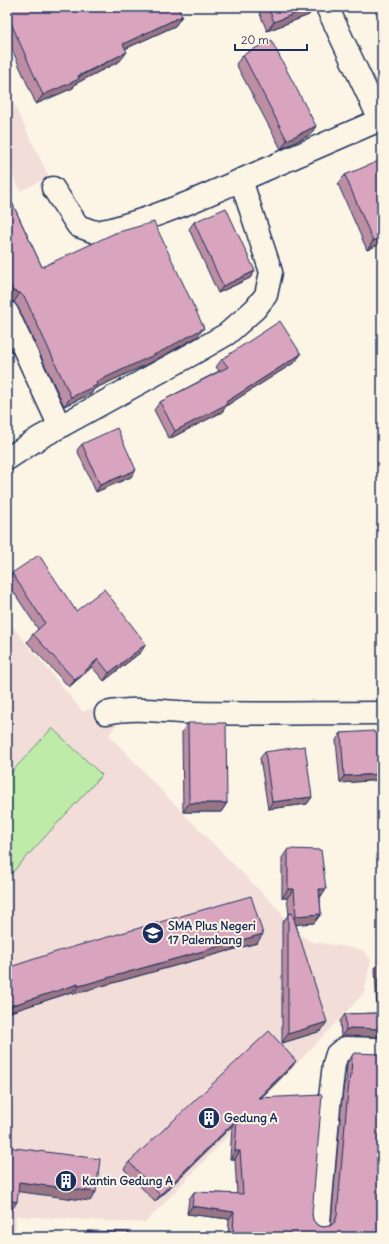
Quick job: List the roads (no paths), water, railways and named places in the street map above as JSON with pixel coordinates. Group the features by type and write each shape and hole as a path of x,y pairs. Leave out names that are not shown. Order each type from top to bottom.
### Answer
{"street":[{"path":"53,188 78,226 95,232 112,229 148,218 188,203 381,120 327,7"},
{"path":"7,459 39,438 227,334 255,309 266,295 272,272 241,180"},
{"path":"7,312 60,427"},
{"path":"106,713 121,710 193,713 382,713"},
{"path":"320,1222 329,1107 334,1064 337,1054 345,1048 382,1049"}],"place":[{"name":"SMA Plus Negeri 17 Palembang","path":"153,933"},
{"name":"Gedung A","path":"209,1118"},
{"name":"Kantin Gedung A","path":"66,1181"}]}
